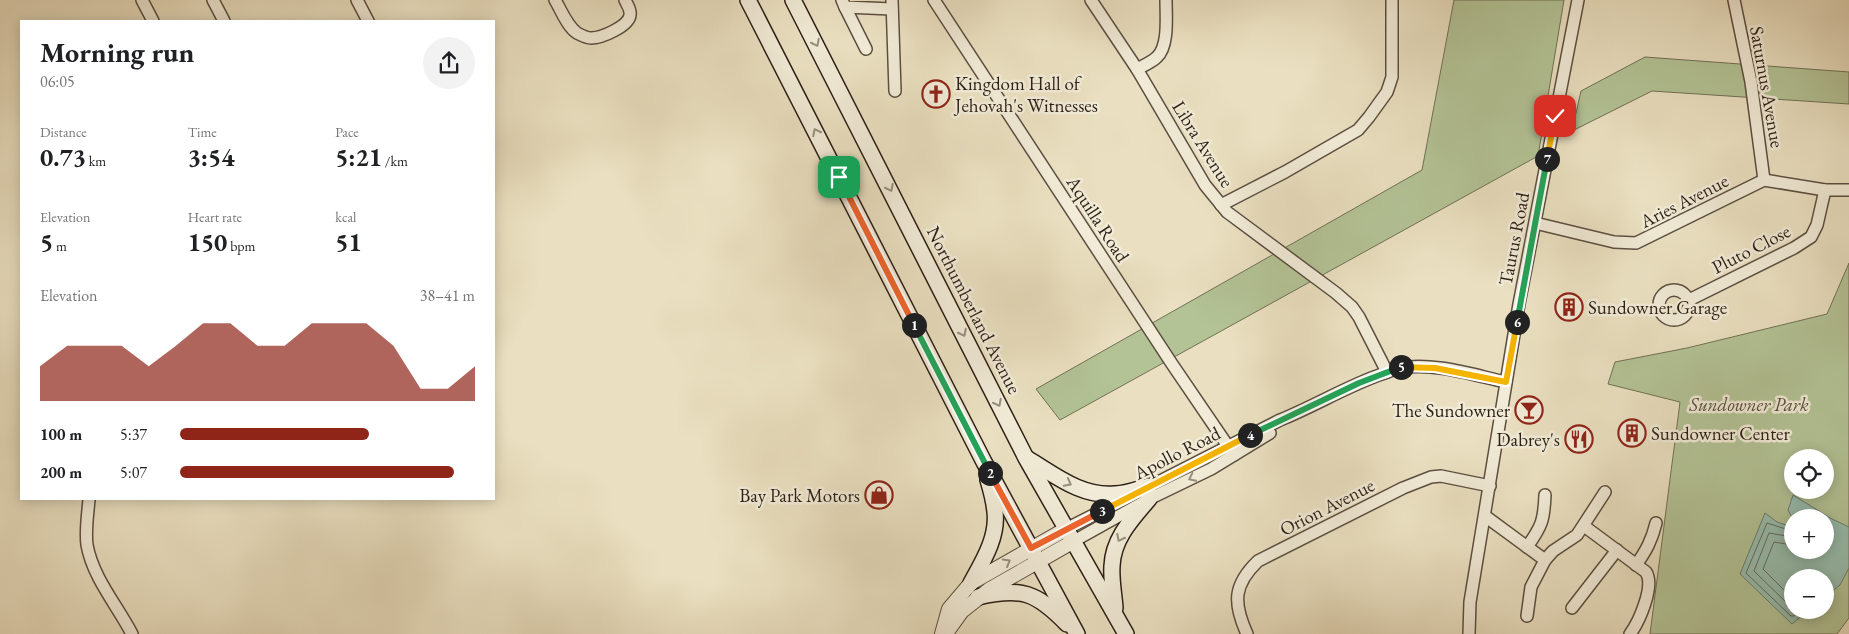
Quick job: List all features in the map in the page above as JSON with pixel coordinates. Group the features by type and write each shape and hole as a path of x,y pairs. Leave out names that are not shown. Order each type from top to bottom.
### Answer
{"main road":[{"path":"748,0 984,462 1077,634"},
{"name":"Northumberland Avenue","path":"793,0 1026,458 1126,634"},
{"path":"1026,458 1064,481 1089,493 1149,493"},
{"path":"971,582 987,553 995,531 996,513 984,462"},
{"path":"1116,614 1112,566 1114,553 1124,530 1149,493"},
{"path":"978,597 1010,592 1030,595 1043,602 1077,634"}],"street":[{"path":"142,0 152,20"},
{"path":"213,0 223,20"},
{"path":"357,0 367,20"},
{"path":"555,0 574,31 585,37 592,38 624,25 628,20 630,9 625,0"},
{"name":"Aquilla Road","path":"934,0 1162,348 1232,451"},
{"name":"Libra Avenue","path":"1091,0 1137,69 1205,185 1228,212 1352,307 1359,316 1387,372"},
{"path":"1137,69 1155,59 1161,52 1166,31 1166,0"},
{"path":"1221,205 1285,172 1358,130 1369,117 1387,92 1392,77 1392,0"},
{"name":"Taurus Road","path":"1469,634 1470,602 1506,382 1534,223 1578,0"},
{"name":"Saturnus Avenue","path":"1734,0 1750,82 1764,180"},
{"path":"866,49 843,3 892,4 895,91"},
{"path":"1764,180 1825,190 1849,190"},
{"name":"Aries Avenue","path":"1534,223 1614,242 1636,243 1764,180"},
{"name":"Pluto Close","path":"1689,300 1794,248 1811,237 1817,225 1825,190"},
{"name":"Apollo Road","path":"1070,535 1149,493 1211,469 1232,451 1305,410 1359,383 1387,372 1405,367 1435,368 1506,382"},
{"name":"Orion Avenue","path":"1246,634 1238,608 1238,593 1247,571 1258,561 1418,481 1441,476 1490,486"},
{"path":"1527,616 1531,587 1545,560 1553,551 1577,535 1605,492"},
{"path":"1527,546 1544,517 1544,495"},
{"path":"90,500 87,543 90,554 99,578 132,634"},
{"path":"1485,516 1545,560"},
{"path":"1636,565 1648,547 1656,523"},
{"path":"1584,526 1647,573 1649,583 1642,614 1638,624 1630,634"},
{"path":"943,634 949,609 971,582 1035,555 1070,535"},
{"path":"1572,608 1617,550"},
{"path":"943,634 978,597 1035,555"}],"green space":[{"path":"1454,0 1564,0 1538,156 1060,420 1036,389 1422,170"},
{"path":"1645,57 1849,72 1849,104 1652,91 1572,131 1581,91"},
{"name":"Sundowner Park","path":"1849,263 1849,618 1837,634 1650,634 1680,402 1608,384 1615,362 1687,348 1827,314"}],"water":[{"path":"1792,499 1800,499 1816,509 1788,509"},
{"path":"1765,513 1777,522 1784,524 1784,559 1834,559 1834,520 1849,527 1849,568 1840,585 1834,590 1834,569 1784,569 1784,616 1740,574"},
{"path":"1787,619 1798,619 1792,624"}],"place":[{"name":"Kingdom Hall of Jehovah's Witnesses","path":"936,94"},
{"name":"Sundowner Garage","path":"1569,307"},
{"name":"The Sundowner","path":"1529,410"},
{"name":"Sundowner Center","path":"1632,433"},
{"name":"Dabrey's","path":"1579,439"},
{"name":"Bay Park Motors","path":"879,495"}],"route":[{"path":"839,177 984,462 1031,548 1280,420 1305,410 1359,383 1398,368 1412,366 1435,368 1506,382 1555,116"}]}
